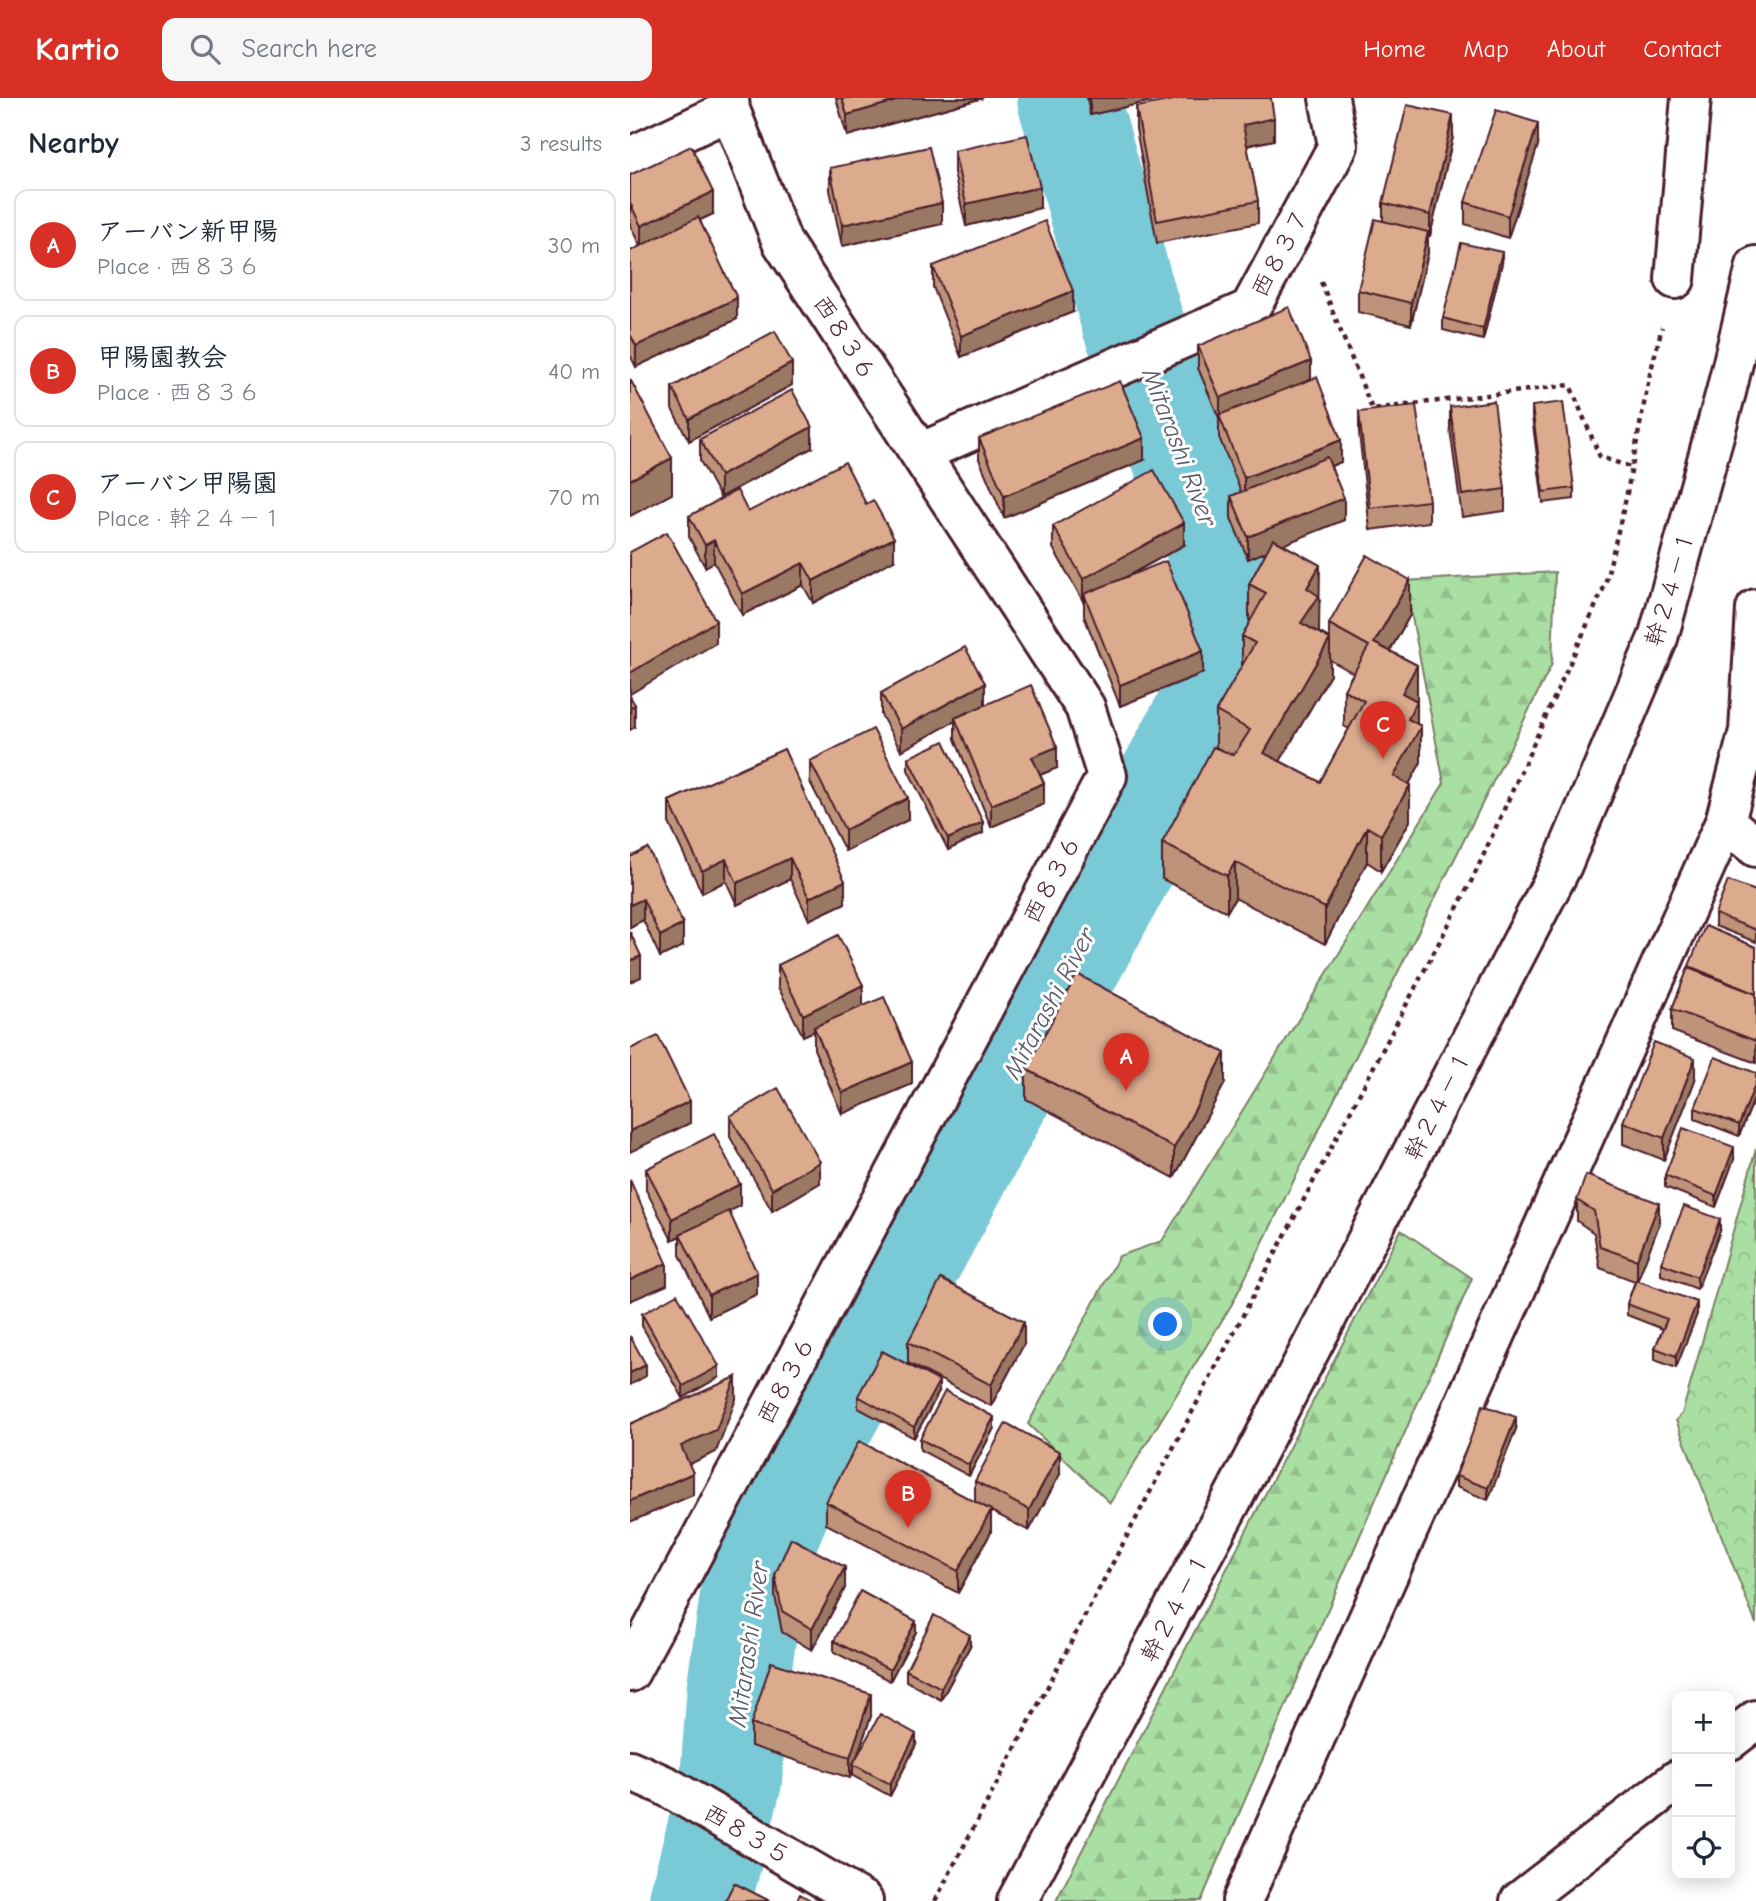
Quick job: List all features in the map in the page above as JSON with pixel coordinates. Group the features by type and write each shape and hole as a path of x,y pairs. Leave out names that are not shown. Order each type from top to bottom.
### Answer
{"street":[{"name":"西８３７","path":"920,453 1250,309 1338,146 1329,98"},
{"path":"1675,279 1691,98"},
{"path":"630,157 730,104"},
{"name":"西８３６","path":"630,1672 1107,776 1084,707 782,242 730,104"},
{"name":"幹２４－１","path":"1017,1901 1234,1496 1562,865 1658,638 1726,392 1756,266"},
{"path":"1242,1901 1725,822 1749,732 1756,609"},
{"path":"1725,822 1756,847"},
{"path":"1735,1736 1756,1720"},
{"name":"西８３５","path":"630,1770 666,1786 863,1901"},
{"path":"1520,1901 1672,1784"}],"path":[{"path":"1297,223 1372,409 1570,384 1600,457 1631,467"},
{"path":"935,1901 1474,876 1605,585 1649,378 1675,279"}],"green space":[{"path":"1555,572 1552,664 1232,1304 1110,1503 1028,1424 1119,1256 1162,1241 1444,783 1405,581"},
{"path":"1756,1149 1756,1624 1676,1420 1682,1414"},
{"path":"1401,1230 1472,1278 1201,1901 1056,1901"}],"building":[{"path":"842,98 906,98 847,115"},
{"path":"1184,98 1271,98 1274,118 1243,125 1258,201 1157,221 1136,107"},
{"path":"1407,105 1453,115 1430,215 1383,203"},
{"path":"1496,110 1538,123 1508,216 1465,202"},
{"path":"1027,135 1040,187 966,204 954,151"},
{"path":"691,146 713,192 641,226 630,203 630,175"},
{"path":"929,147 942,203 842,225 830,168"},
{"path":"698,217 737,298 636,346 630,334 630,251"},
{"path":"1375,219 1428,232 1411,303 1358,290"},
{"path":"1045,221 1073,291 961,336 933,266"},
{"path":"1461,243 1502,252 1483,329 1443,318"},
{"path":"1289,307 1311,361 1220,398 1198,346"},
{"path":"775,331 792,363 689,419 672,387"},
{"path":"1317,377 1341,440 1244,478 1219,415"},
{"path":"630,379 672,458 630,480"},
{"path":"1120,381 1144,438 1004,496 979,438"},
{"path":"792,390 812,427 720,476 700,439"},
{"path":"1494,401 1505,489 1462,495 1450,407"},
{"path":"1563,402 1574,488 1543,492 1532,406"},
{"path":"1416,405 1429,501 1370,508 1359,412"},
{"path":"1327,457 1344,498 1248,537 1231,496"},
{"path":"845,462 866,504 873,500 894,538 813,581 803,563 742,594 714,540 705,545 689,516 737,490 748,512"},
{"path":"1154,470 1184,523 1083,579 1053,526"},
{"path":"667,532 716,621 630,673 630,552"},
{"path":"1273,539 1320,565 1307,588 1319,596 1301,623 1330,639 1264,753 1320,782 1364,701 1344,690 1369,646 1329,624 1367,555 1410,580 1374,643 1417,665 1402,693 1417,701 1408,719 1421,726 1394,776 1410,785 1381,835 1367,827 1325,908 1235,862 1227,876 1162,843 1213,747 1234,755 1250,730 1216,711 1255,643 1242,636 1266,593 1249,584"},
{"path":"1166,561 1203,651 1120,685 1084,594"},
{"path":"965,647 985,683 901,729 881,693"},
{"path":"1031,685 1057,747 1032,757 1044,783 991,805 955,718"},
{"path":"873,729 908,798 845,830 810,761"},
{"path":"944,741 983,822 948,839 908,758"},
{"path":"784,749 845,881 809,898 790,858 737,883 726,859 702,871 669,801"},
{"path":"648,848 683,924 660,936 643,899 630,905 630,857"},
{"path":"1728,881 1756,891 1756,930 1715,914"},
{"path":"1705,926 1756,947 1756,994 1689,966"},
{"path":"630,932 641,956 630,961"},
{"path":"838,935 863,985 803,1015 778,965"},
{"path":"1688,968 1756,994 1756,1041 1672,1009"},
{"path":"1077,974 1225,1053 1174,1148 1026,1069"},
{"path":"884,997 912,1062 842,1093 814,1027"},
{"path":"658,1036 690,1101 630,1131 630,1049"},
{"path":"1654,1042 1695,1058 1664,1138 1623,1122"},
{"path":"1715,1057 1756,1073 1756,1082 1739,1125 1695,1108"},
{"path":"778,1088 820,1162 772,1189 730,1116"},
{"path":"1683,1128 1734,1147 1716,1196 1665,1175"},
{"path":"714,1134 740,1184 672,1219 646,1169"},
{"path":"1586,1175 1659,1203 1637,1260 1600,1247 1594,1211 1577,1200"},
{"path":"630,1180 667,1263 630,1280"},
{"path":"1684,1206 1720,1219 1697,1277 1661,1263"},
{"path":"729,1211 757,1273 709,1295 680,1234"},
{"path":"941,1279 1024,1322 991,1385 908,1342"},
{"path":"1636,1280 1697,1302 1676,1356 1655,1348 1667,1319 1627,1304"},
{"path":"677,1294 719,1366 683,1386 642,1314"},
{"path":"630,1336 646,1365 630,1373"},
{"path":"882,1351 939,1381 914,1427 858,1396"},
{"path":"736,1377 716,1430 681,1446 693,1473 630,1501 630,1424"},
{"path":"945,1391 994,1417 969,1465 920,1439"},
{"path":"1483,1405 1516,1417 1488,1488 1456,1476"},
{"path":"1006,1423 1060,1452 1029,1510 975,1481"},
{"path":"859,1441 991,1510 958,1571 826,1502"},
{"path":"791,1538 845,1567 812,1629 782,1611 775,1575"},
{"path":"860,1591 916,1621 890,1670 834,1641"},
{"path":"934,1615 970,1635 941,1688 906,1670"},
{"path":"771,1662 871,1694 850,1757 751,1724"},
{"path":"880,1714 916,1734 890,1784 853,1764"},
{"path":"734,1883 770,1901 725,1901"},
{"path":"800,1894 812,1901 796,1901"}],"waterway":[{"name":"Mitarashi River","path":"700,1901 731,1780 738,1686 756,1562 787,1489 1223,681 1230,582 1132,321 1068,98"}],"place":[{"name":"アーバン甲陽園","path":"1383,759"},
{"name":"アーバン新甲陽","path":"1126,1091"},
{"name":"甲陽園教会","path":"908,1528"}]}
